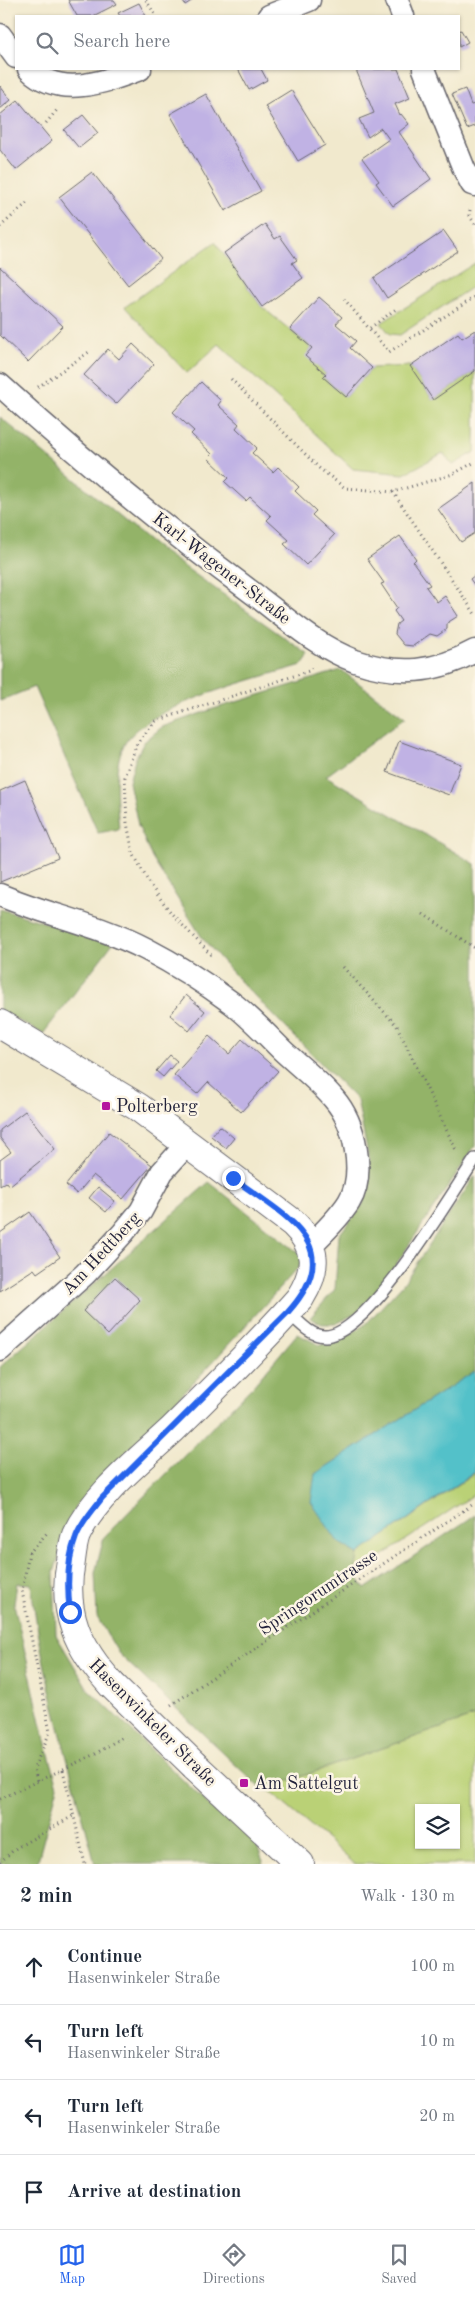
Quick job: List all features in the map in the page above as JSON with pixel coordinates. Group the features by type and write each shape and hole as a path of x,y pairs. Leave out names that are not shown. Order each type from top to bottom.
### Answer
{"street":[{"path":"272,15 309,0"},
{"path":"396,0 403,15"},
{"path":"0,35 15,56"},
{"path":"31,70 46,80 79,86 120,77 138,70"},
{"path":"424,70 464,169 472,184 475,185"},
{"name":"Karl-Wagener-Straße","path":"0,385 101,474 211,562 324,646 355,661 410,671 445,666 475,651"},
{"path":"0,895 145,948 233,1004 334,1099 349,1123 354,1137 357,1171 355,1186 349,1202 311,1245 293,1222 138,1107 0,1024"},
{"name":"Am Hedtberg","path":"0,1350 85,1274 123,1233 141,1211 162,1172 187,1144"},
{"name":"Hasenwinkeler Straße","path":"300,1864 112,1685 87,1656 76,1632 70,1612 69,1572 76,1536 115,1485 196,1406 300,1298 309,1281 313,1261 311,1245"}],"lane":[{"path":"288,1312 311,1332 320,1335 331,1335 350,1326 361,1318 395,1278 475,1159"}],"path":[{"path":"146,0 155,15"},
{"path":"0,227 27,203"},
{"path":"344,299 389,352 475,297"},
{"path":"370,328 396,309"},
{"path":"18,401 89,352"},
{"path":"231,379 319,468 345,488 393,492 453,474 475,462"},
{"path":"393,492 475,614"},
{"path":"217,962 166,906 150,884 133,853 127,822 125,777 137,743 156,721 309,671 324,646"},
{"path":"423,914 475,948"},
{"path":"343,967 397,1026 466,1173"},
{"name":"Springorumtrasse","path":"176,1702 475,1503"},
{"path":"37,1781 34,1768 50,1732 22,1590 29,1553 41,1538 55,1527 85,1522"},
{"path":"0,1799 95,1754"},
{"path":"62,1770 85,1864"},
{"path":"0,1862 16,1848 73,1816"}],"green space":[{"path":"215,242 262,307 312,348 306,356 326,374 323,377 346,397 372,368 410,366 433,400 475,371 475,452 453,465 443,453 404,474 353,469 219,344 187,373 125,307"},
{"path":"475,263 475,285 400,335 390,334 381,323"},
{"path":"0,417 155,546 309,655 302,665 231,686 175,707 151,720 133,734 122,749 117,768 116,789 119,829 98,833 34,687 0,701"},
{"path":"341,670 405,718 326,776 475,864 475,1146 387,1278 358,1312 336,1324 322,1324 310,1318 335,1289 339,1235 363,1204 369,1160 357,1100 241,982 203,939 152,858 138,825 129,782 135,759 144,742 162,727 210,710"},
{"path":"0,909 113,943 43,1034 0,1011"},
{"path":"475,1176 475,1371 315,1474 338,1542 358,1554 355,1574 365,1589 475,1515 475,1716 262,1790 119,1654 97,1617 95,1573 104,1537 254,1385 297,1334 320,1345 337,1342 366,1324 403,1284"},
{"path":"209,1182 306,1259 211,1364 75,1506 54,1572 56,1635 88,1689 210,1806 256,1843 264,1864 95,1864 42,1655 31,1584 17,1583 14,1604 46,1744 58,1786 37,1864 0,1864 0,1367"},
{"path":"475,1473 475,1494 355,1574 358,1554"},
{"path":"475,1716 475,1864 355,1864 269,1791 262,1790"}],"water":[{"path":"475,1371 475,1472 358,1554 338,1542 311,1502 315,1474"}],"building":[{"path":"68,0 114,0 117,4 95,15 76,15"},
{"path":"182,0 193,0 185,5"},
{"path":"139,3 145,15 119,15 118,13"},
{"path":"460,30 468,42 460,46"},
{"path":"239,70 262,70 267,80 249,90"},
{"path":"356,70 398,70 410,98 395,104 400,115 409,124 399,132 431,179 393,206 376,183 379,181 362,158 389,139 381,128 368,137 359,119 374,113"},
{"path":"0,86 11,100 0,109"},
{"path":"465,89 471,105 475,104 475,126 467,129 452,94"},
{"path":"291,90 325,145 298,161 265,106"},
{"path":"206,94 261,191 225,211 170,114"},
{"path":"18,100 52,141 16,170 0,150 0,115"},
{"path":"83,115 98,133 79,148 64,130"},
{"path":"92,172 161,259 128,285 59,197"},
{"path":"265,224 275,239 280,236 297,260 292,263 303,278 262,307 224,253"},
{"path":"444,231 458,251 387,298 374,278"},
{"path":"0,267 63,326 28,362 0,335"},
{"path":"319,297 342,317 336,324 356,341 350,348 372,368 346,397 323,377 326,374 305,356 312,348 290,329"},
{"path":"475,330 475,371 433,400 410,366 458,333 462,338"},
{"path":"133,344 154,364 116,404 84,375 108,349 119,359"},
{"path":"201,382 221,401 218,405 239,424 236,428 257,448 252,453 273,472 278,467 299,487 295,491 316,511 312,515 334,535 306,565 284,544 289,540 267,520 271,516 250,497 246,501 225,482 229,478 208,458 212,454 191,434 194,431 173,412"},
{"path":"475,483 475,533 461,542 438,509"},
{"path":"400,536 416,559 413,562 430,585 426,587 437,602 445,596 458,616 447,623 447,629 437,636 430,634 413,646 404,645 395,634 397,624 401,621 394,611 397,608 381,584 384,583 367,559"},
{"path":"475,575 475,586 470,579"},
{"path":"399,741 461,764 449,795 387,772"},
{"path":"25,780 58,858 0,882 0,791"},
{"path":"186,995 205,1011 189,1031 170,1015"},
{"path":"209,1036 229,1054 242,1039 278,1071 241,1112 208,1082 197,1094 174,1075"},
{"path":"170,1055 177,1061 163,1077 156,1071"},
{"path":"25,1111 55,1149 9,1186 6,1182 0,1186 0,1160 11,1152 0,1138 0,1130"},
{"path":"220,1126 234,1138 226,1148 211,1136"},
{"path":"109,1132 152,1165 123,1199 93,1175 77,1194 66,1185"},
{"path":"98,1187 115,1201 106,1212 89,1198"},
{"path":"30,1212 60,1257 37,1273 34,1269 0,1291 0,1233"},
{"path":"115,1277 140,1300 108,1335 83,1311"}],"place":[{"name":"Polterberg","path":"106,1106"},
{"name":"Am Sattelgut","path":"244,1783"}],"route":[{"path":"70,1612 69,1572 76,1536 102,1498 288,1312 300,1298 309,1281 312,1271 313,1252 306,1236 293,1222 233,1178"}]}
